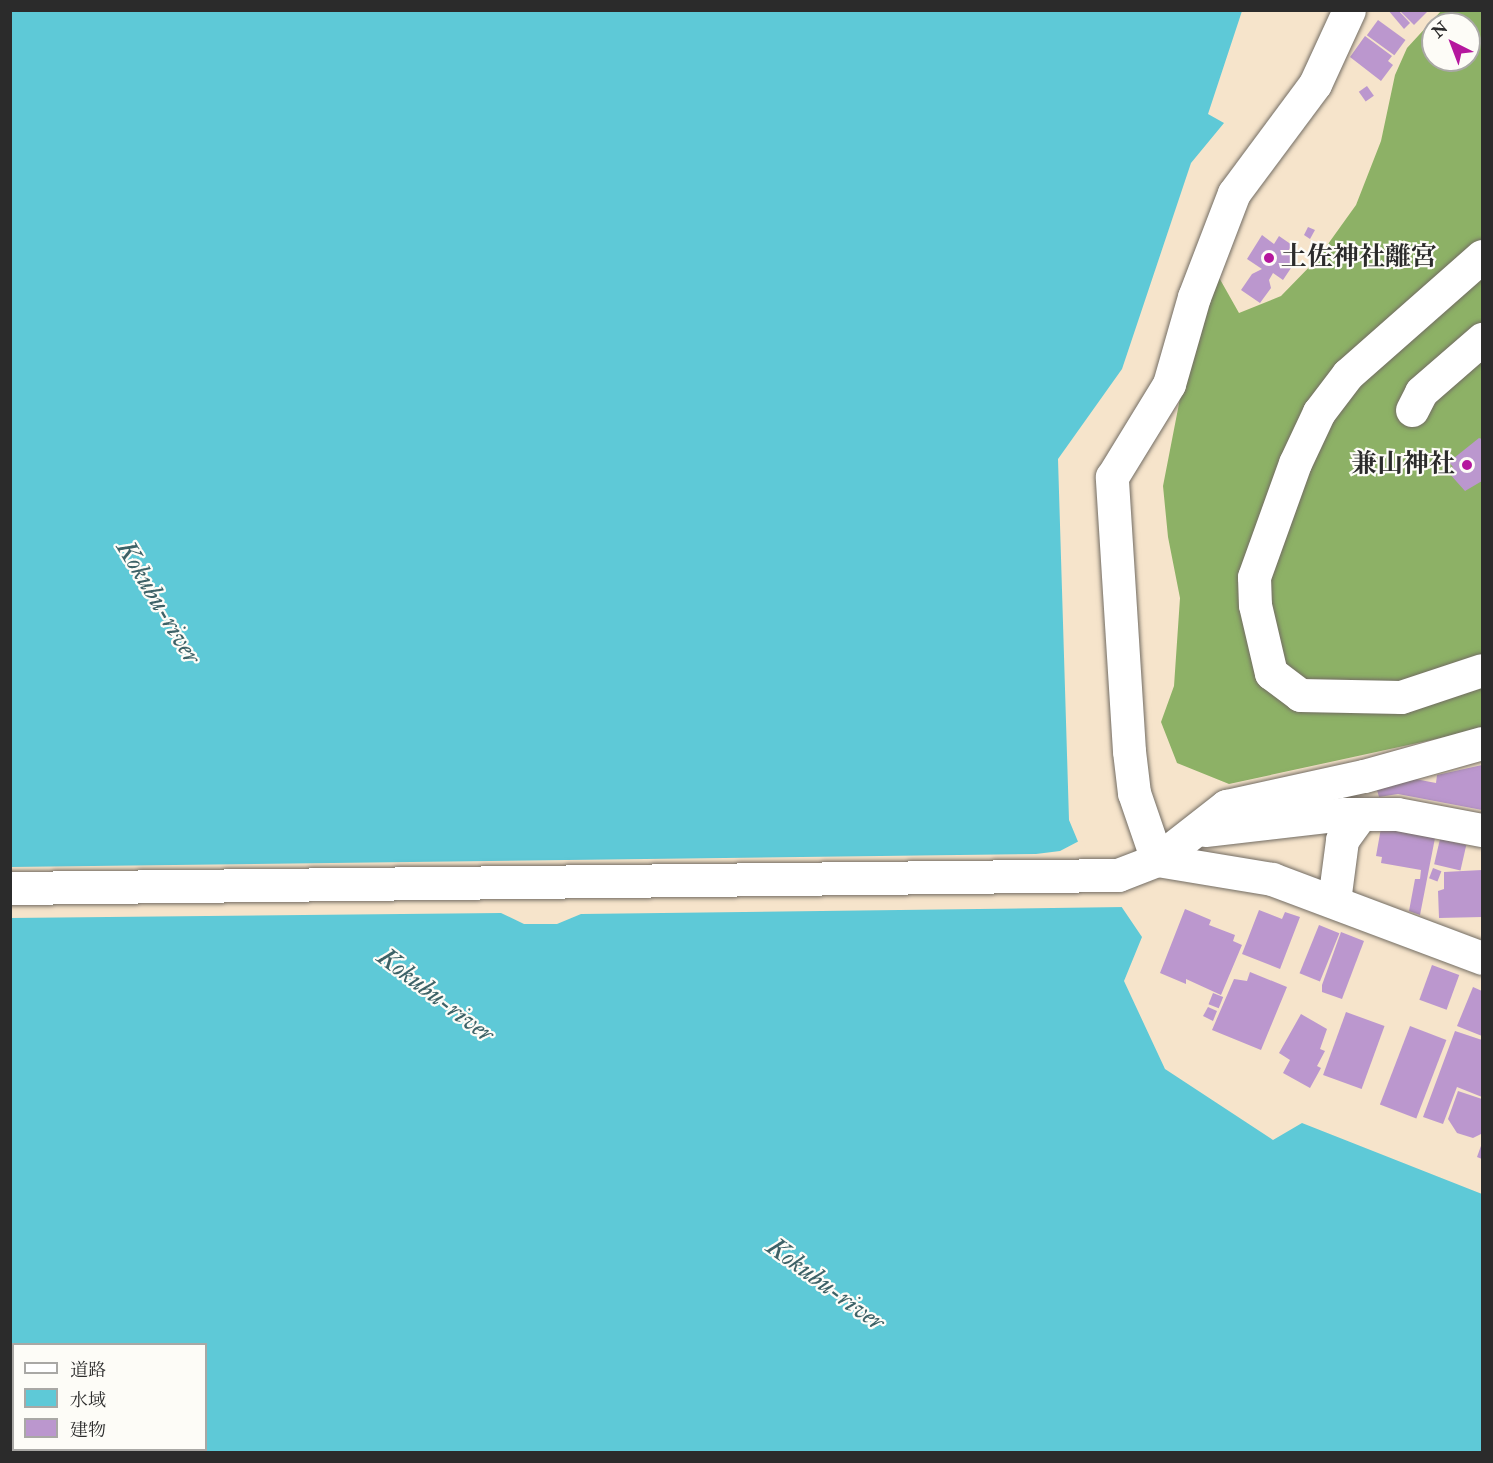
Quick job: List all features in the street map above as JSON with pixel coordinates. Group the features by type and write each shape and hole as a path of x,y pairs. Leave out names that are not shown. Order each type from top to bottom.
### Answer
{"street":[{"path":"1157,860 1134,793 1129,751 1112,477 1169,384 1194,297 1234,193 1315,84 1349,10"},
{"path":"1482,256 1348,374 1319,412 1295,463 1254,577 1255,605 1271,673 1300,694 1401,697 1482,670"},
{"path":"1412,410 1421,392 1482,339"},
{"path":"10,888 1118,875 1157,860 1197,831 1226,806 1364,776 1482,743"},
{"path":"1197,831 1361,814 1397,814 1482,830"},
{"path":"1334,901 1342,840 1361,814"},
{"path":"1157,860 1272,879 1482,958"}],"green space":[{"path":"1482,11 1482,729 1229,784 1177,763 1161,722 1174,686 1180,598 1168,537 1163,486 1183,383 1217,274 1239,313 1281,296 1318,258 1356,205 1381,141 1395,75 1407,48 1421,33 1421,72 1481,72 1481,12 1440,12"}],"water":[{"name":"Kokubu-river","path":"10,11 1242,11 1208,114 1224,123 1191,163 1122,369 1058,459 1069,820 1079,844 1142,937 1124,981 1165,1069 1273,1140 1302,1123 1482,1194 1482,1452 11,1452"}],"pier":[{"path":"1081,840 1125,907 581,914 557,924 524,924 501,913 10,918 11,867 1036,854 1060,851"}],"building":[{"path":"1388,10 1398,10 1410,23 1404,29"},
{"path":"1399,10 1429,10 1421,12 1421,18 1414,25"},
{"path":"1378,20 1406,40 1394,55 1367,35"},
{"path":"1365,36 1392,56 1388,61 1393,65 1381,81 1350,57"},
{"path":"1367,86 1374,96 1366,102 1359,92"},
{"path":"1308,227 1315,230 1310,239 1304,235"},
{"name":"土佐神社離宮","path":"1262,235 1274,244 1279,236 1292,245 1287,253 1297,259 1283,280 1273,273 1269,280 1271,288 1260,303 1241,290 1252,274 1262,269 1247,259"},
{"name":"兼山神社","path":"1479,438 1482,439 1482,481 1465,491 1448,472 1453,467 1449,462"},
{"path":"1482,765 1482,810 1398,794 1379,797 1377,790 1415,779 1436,783 1437,775"},
{"path":"1381,828 1435,838 1420,915 1409,911 1415,879 1420,879 1421,870 1381,863 1382,857 1376,856"},
{"path":"1440,839 1466,845 1460,870 1434,864"},
{"path":"1433,868 1441,871 1437,881 1429,878"},
{"path":"1482,870 1482,917 1439,918 1438,891 1444,889 1444,872"},
{"path":"1185,909 1211,920 1209,925 1235,935 1233,941 1242,945 1221,995 1186,979 1186,984 1160,973"},
{"path":"1259,910 1282,919 1285,912 1300,917 1280,969 1242,954"},
{"path":"1319,925 1339,933 1320,981 1300,973"},
{"path":"1341,932 1364,941 1342,999 1322,992 1322,985"},
{"path":"1432,965 1459,975 1447,1010 1419,1000"},
{"path":"1250,972 1287,987 1261,1050 1212,1030 1234,979 1247,981"},
{"path":"1473,987 1482,991 1482,1036 1457,1026"},
{"path":"1213,993 1223,997 1219,1008 1209,1004"},
{"path":"1208,1007 1217,1011 1213,1021 1203,1016"},
{"path":"1346,1012 1385,1026 1362,1089 1323,1075"},
{"path":"1301,1014 1327,1029 1320,1049 1325,1051 1317,1066 1321,1068 1310,1088 1283,1073 1290,1060 1279,1053"},
{"path":"1410,1026 1446,1040 1416,1118 1380,1104"},
{"path":"1455,1031 1482,1040 1482,1097 1457,1087 1443,1124 1423,1117"},
{"path":"1458,1091 1482,1099 1481,1134 1473,1138 1457,1133 1448,1119"},
{"path":"1482,1143 1482,1159 1477,1157"}],"place":[{"name":"土佐神社離宮","path":"1269,258"},
{"name":"兼山神社","path":"1467,465"}]}
